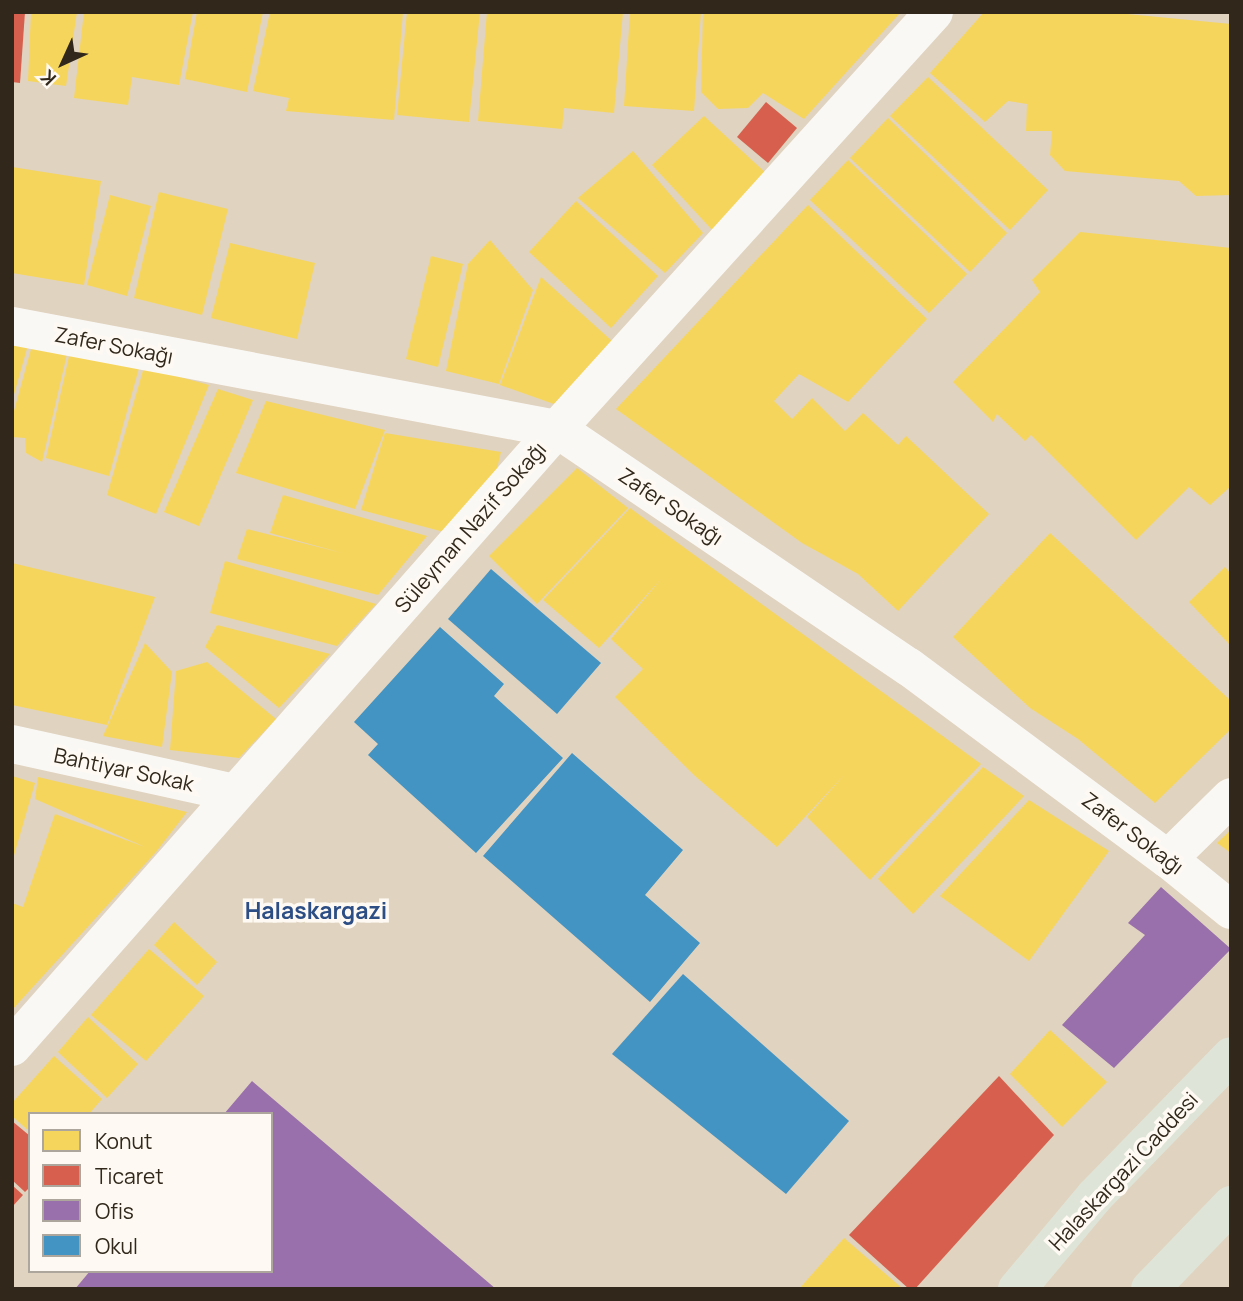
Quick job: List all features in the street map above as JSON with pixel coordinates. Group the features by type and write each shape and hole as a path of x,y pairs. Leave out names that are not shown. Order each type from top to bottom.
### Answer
{"main road":[{"name":"Halaskargazi Caddesi","path":"1017,1289 1095,1196 1231,1056"},
{"path":"1150,1289 1231,1205"}],"street":[{"name":"Süleyman Nazif Sokağı","path":"12,1046 557,429 934,12"},
{"name":"Zafer Sokağı","path":"12,326 557,429 909,667 1168,859 1231,910"},
{"name":"Bahtiyar Sokak","path":"12,744 235,793"},
{"path":"1168,859 1231,797"}],"building: Konut":[{"path":"31,12 77,12 66,86 28,81"},
{"path":"84,12 193,12 179,85 132,77 128,105 74,98"},
{"path":"197,12 263,12 247,92 185,79"},
{"path":"270,12 403,12 394,120 286,111 289,98 253,91"},
{"path":"407,12 480,12 469,122 397,115"},
{"path":"487,12 623,12 614,113 564,108 562,129 478,121"},
{"path":"630,12 701,12 694,111 624,106"},
{"path":"703,12 901,12 804,119 763,93 748,108 718,109 701,92"},
{"path":"984,12 1106,12 1231,24 1231,195 1196,196 1179,181 1065,171 1050,155 1052,131 1026,131 1027,104 1008,101 985,122 930,73"},
{"path":"928,77 1048,190 1010,230 890,116"},
{"path":"704,116 767,174 714,232 652,165"},
{"path":"888,118 1007,233 970,272 850,158"},
{"path":"633,151 703,233 665,273 578,198"},
{"path":"848,160 967,274 929,313 810,200"},
{"path":"12,167 101,181 84,285 12,273"},
{"path":"159,192 228,209 202,315 134,298"},
{"path":"110,195 151,206 127,296 87,285"},
{"path":"576,201 658,276 611,328 529,252"},
{"path":"808,205 927,319 848,402 799,374 774,401 792,419 812,398 845,431 863,413 898,445 906,436 989,514 898,611 858,574 802,543 616,409"},
{"path":"1080,232 1231,248 1231,486 1210,505 1189,487 1136,540 1031,435 1025,441 997,414 993,422 953,382 1040,292 1032,280"},
{"path":"490,240 533,290 499,384 446,371 468,264"},
{"path":"230,243 315,263 297,339 211,318"},
{"path":"431,256 463,264 438,367 406,359"},
{"path":"541,277 612,341 554,404 500,385"},
{"path":"12,341 28,345 13,398 12,398"},
{"path":"33,342 67,354 42,462 26,453 25,438 12,437 12,418"},
{"path":"70,352 139,368 109,476 46,458"},
{"path":"144,367 209,385 156,514 107,495"},
{"path":"218,389 253,400 199,526 164,512"},
{"path":"266,401 385,430 355,509 236,473"},
{"path":"385,433 501,452 495,477 444,532 361,510"},
{"path":"577,468 628,508 537,604 489,556"},
{"path":"283,495 427,536 378,595 237,559 247,529 342,553 270,533"},
{"path":"630,508 981,764 870,880 807,817 845,774 777,847 695,776 615,697 643,669 611,639 661,579 599,648 543,600"},
{"path":"1050,533 1231,701 1231,729 1155,803 1078,739 1030,708 953,637"},
{"path":"225,561 376,604 337,646 210,613"},
{"path":"12,563 155,597 107,725 12,705"},
{"path":"1225,567 1231,574 1231,646 1189,602"},
{"path":"217,625 330,654 279,708 205,647"},
{"path":"145,643 172,672 162,747 103,736"},
{"path":"207,662 276,719 239,758 170,750 176,671"},
{"path":"983,767 1024,796 913,914 878,879"},
{"path":"12,776 35,783 13,859 12,859"},
{"path":"38,777 187,812 156,852 12,1010 12,903 23,907 55,814 145,847 35,799"},
{"path":"1029,800 1109,851 1029,961 940,896"},
{"path":"1231,830 1231,853 1217,843"},
{"path":"174,922 217,962 197,985 154,945"},
{"path":"149,949 204,996 146,1061 91,1015"},
{"path":"88,1017 138,1064 107,1098 58,1052"},
{"path":"1050,1030 1107,1082 1062,1127 1010,1074"},
{"path":"54,1056 102,1099 91,1112 28,1112 28,1130 12,1116 12,1103"},
{"path":"844,1238 903,1289 799,1289"}],"building: Ticaret":[{"path":"12,12 25,12 20,83 12,82"},
{"path":"766,102 797,128 768,163 737,137"},
{"path":"999,1076 1054,1135 915,1289 909,1289 849,1235"},
{"path":"12,1121 28,1134 28,1189 25,1192 12,1180"},
{"path":"12,1185 23,1195 12,1207"}],"building: Ofis":[{"path":"1161,887 1231,949 1114,1068 1062,1025 1145,935 1128,923"},
{"path":"252,1081 496,1289 75,1289 88,1273 273,1273 273,1112 226,1112"}],"building: Okul":[{"path":"491,569 601,663 557,714 448,619"},
{"path":"440,627 504,684 494,696 563,758 476,853 368,755 378,744 354,722"},
{"path":"572,753 683,850 645,895 700,943 650,1002 483,856"},
{"path":"683,974 849,1121 786,1194 612,1054"}],"district":[{"name":"Halaskargazi","path":"316,910"}]}
